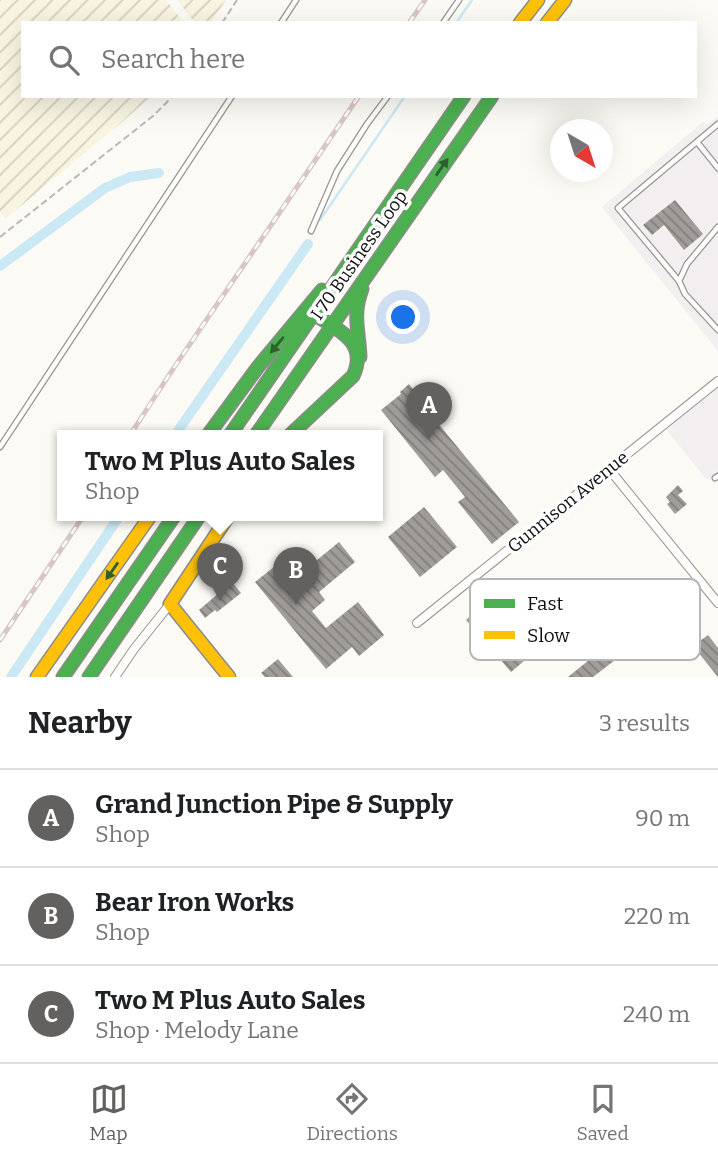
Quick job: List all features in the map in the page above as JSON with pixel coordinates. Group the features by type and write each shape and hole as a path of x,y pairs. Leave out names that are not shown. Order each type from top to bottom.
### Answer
{"main road":[{"path":"522,21 538,0"},
{"path":"549,21 565,0"},
{"name":"I 70 Business Loop","path":"233,430 463,98"},
{"name":"I 70 Business Loop","path":"259,430 491,98"},
{"path":"212,430 258,367 368,236"},
{"path":"295,430 353,376 360,364 355,313 374,264"},
{"path":"314,314 353,342 360,357"},
{"path":"37,677 147,521"},
{"path":"63,677 171,521"},
{"path":"89,677 196,521"},
{"path":"225,521 170,604 229,677"}],"street":[{"name":"Gunnison Avenue","path":"473,579 718,381"},
{"path":"609,469 698,579"},
{"name":"Gunnison Avenue","path":"418,623 470,581"},
{"path":"700,581 718,603"},
{"path":"115,677 170,604"}],"lane":[{"path":"282,21 296,0"},
{"path":"444,21 459,0"},
{"path":"0,447 231,98"},
{"path":"311,231 337,171 386,98"},
{"path":"718,124 618,208 679,281 685,294 718,330"},
{"path":"696,142 718,168"},
{"path":"679,281 687,264 718,227"}],"path":[{"path":"223,21 237,0"},
{"path":"0,237 153,116 171,98"}],"shaded area":[{"path":"0,0 166,0 182,21 21,21 21,98 149,98 5,219 0,212"},
{"path":"177,0 226,0 212,21 193,21"},
{"path":"718,116 718,351 602,207 703,122 706,125"},
{"path":"718,387 718,471 707,480 666,429"}],"building":[{"path":"675,200 703,234 684,250 664,225 652,235 643,225"},
{"path":"409,384 419,400 519,522 492,544 458,502 465,497 443,470 435,477 381,410"},
{"path":"678,485 683,491 678,495 687,504 675,514 667,504 670,502 666,497"},
{"path":"424,507 457,547 420,577 388,537"},
{"path":"339,542 355,562 319,592 325,600 312,611 326,628 358,602 384,635 359,656 352,647 326,669 255,582 275,566 289,583"},
{"path":"232,582 241,593 205,618 199,610"},
{"path":"708,635 718,648 718,677 700,655 700,641"},
{"path":"278,659 293,677 265,677 261,673"},
{"path":"501,660 525,660 511,672"},
{"path":"589,660 615,660 593,677 568,677"}],"waterway":[{"path":"457,21 472,0"},
{"path":"320,220 404,98"},
{"path":"0,266 105,188 130,177 159,173"},
{"path":"178,430 308,244"},
{"path":"11,677 116,521"}],"railway":[{"path":"410,21 425,0"},
{"path":"133,430 358,98"},
{"path":"0,640 80,521"}],"traffic: fast":[{"path":"233,430 463,98"},
{"path":"259,430 491,98"},
{"path":"360,357 357,315 362,289"},
{"path":"212,430 258,367 322,290"},
{"path":"295,430 353,376 357,364 357,354 348,338 314,314"},
{"path":"63,677 171,521"},
{"path":"89,677 196,521"}],"traffic: slow":[{"path":"522,21 538,0"},
{"path":"549,21 565,0"},
{"path":"37,677 147,521"},
{"path":"225,521 170,604 229,677"}],"place":[{"name":"Grand Junction Pipe & Supply","path":"429,440"},
{"name":"Two M Plus Auto Sales","path":"220,601"},
{"name":"Bear Iron Works","path":"296,605"}]}
